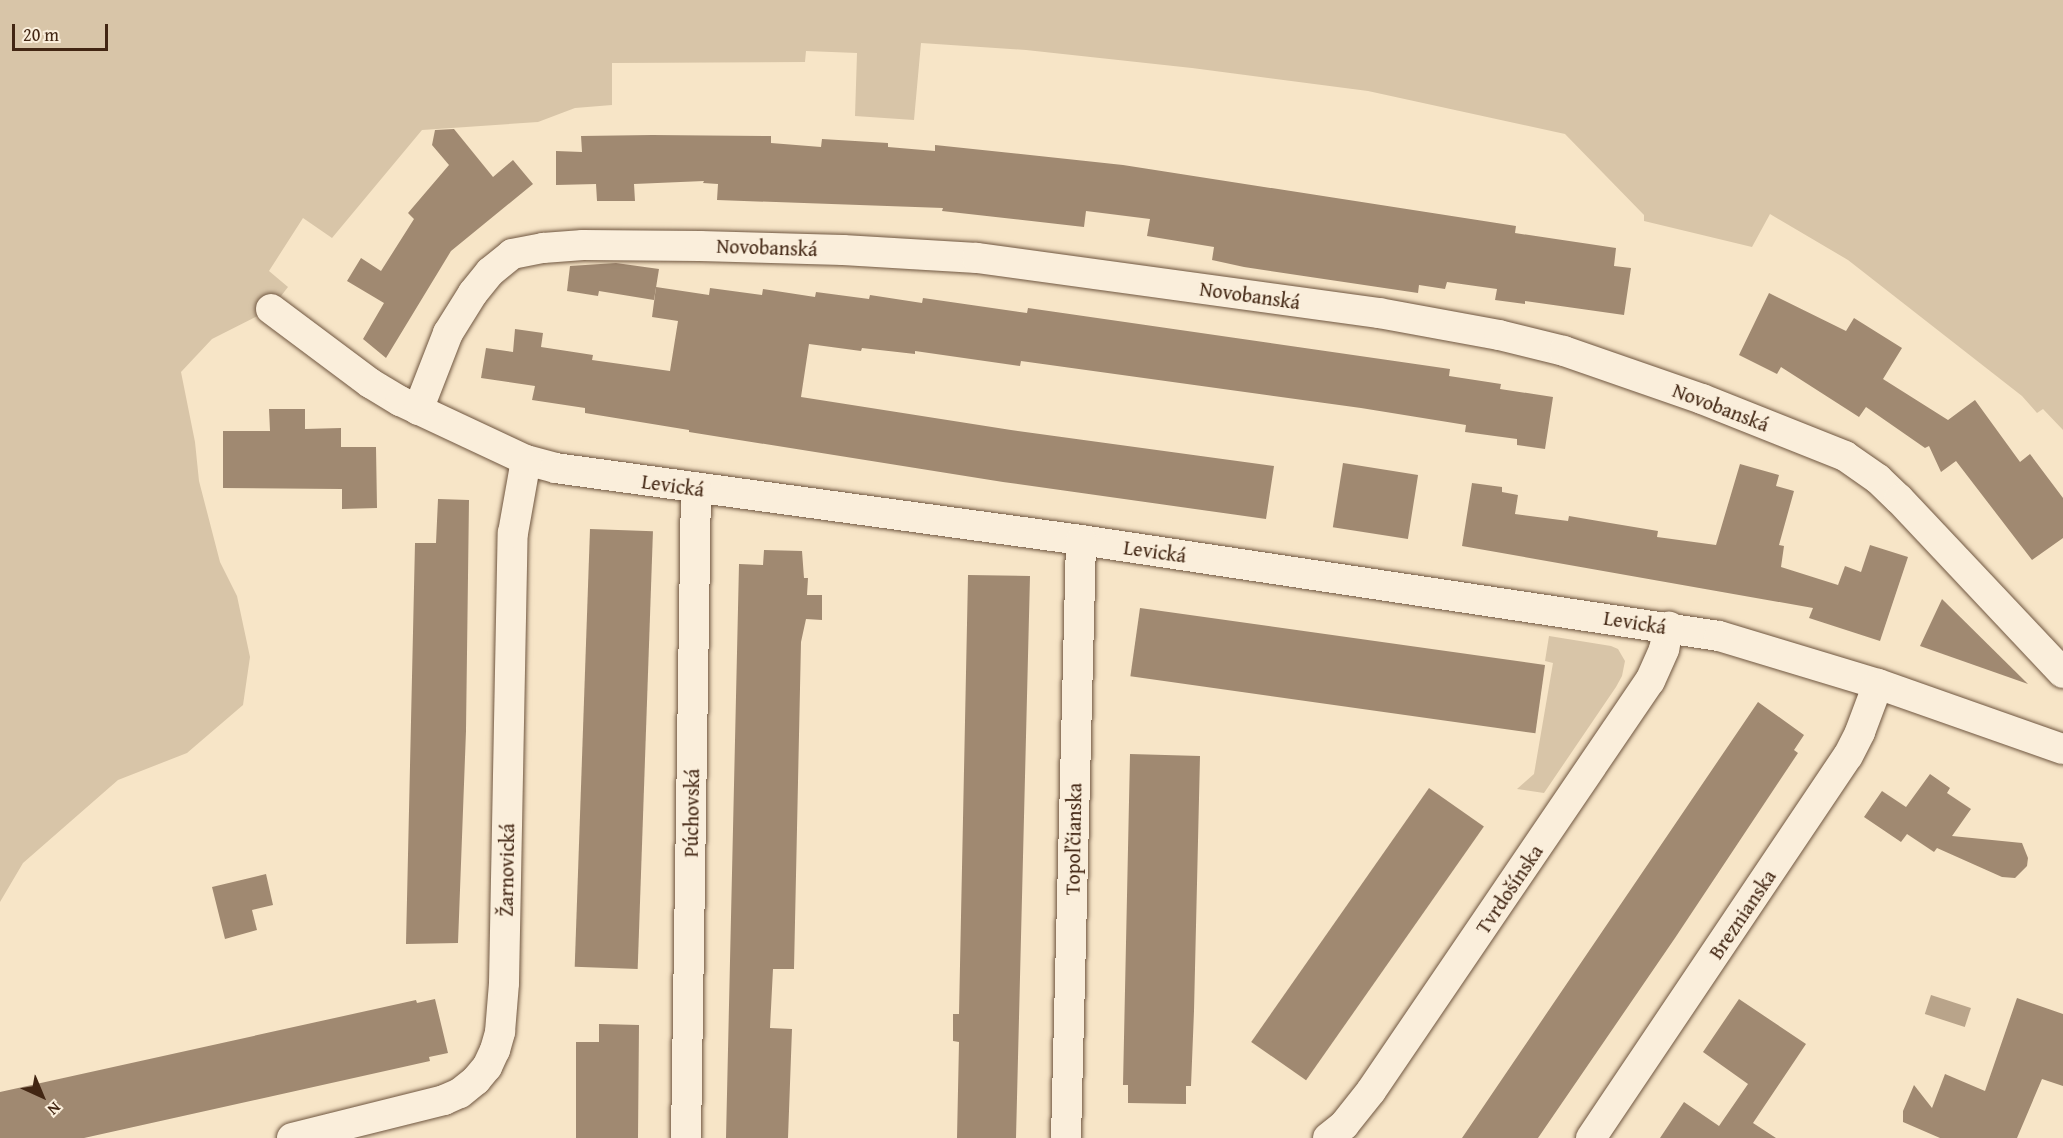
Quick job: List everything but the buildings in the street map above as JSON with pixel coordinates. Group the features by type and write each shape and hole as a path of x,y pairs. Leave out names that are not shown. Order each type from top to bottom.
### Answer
{"street":[{"name":"Novobanská","path":"418,410 448,333 473,293 490,272 512,254 543,248 603,245 700,246 843,250 977,258 1379,313 1499,335 1564,351 1702,399 1845,456 1878,479 1899,499 2063,673"},
{"name":"Levická","path":"271,309 370,383 418,410 526,460 586,473 1081,540 1669,627 1751,644 1878,684 2063,749"},
{"name":"Žarnovická","path":"292,1138 327,1134 444,1100 460,1093 487,1067 500,1032 504,983 513,533 526,460"},
{"name":"Púchovská","path":"686,1138 696,489"},
{"name":"Topoľčianska","path":"1066,1138 1081,540"},
{"name":"Tvrdošínska","path":"1328,1138 1350,1118 1371,1091 1650,681 1664,648 1669,627"},
{"name":"Breznianska","path":"1591,1138 1848,756 1860,732 1878,684"}],"shaded area":[{"path":"0,0 2063,0 2063,430 2043,409 2037,413 2022,396 1848,260 1770,214 1752,247 1644,221 1644,215 1565,134 1368,91 1192,68 1026,50 921,43 914,120 855,116 857,53 806,51 805,62 612,63 612,105 575,108 538,122 422,130 332,238 303,218 269,271 288,287 271,309 212,339 181,372 195,442 199,481 220,562 237,596 250,657 243,705 187,753 118,780 23,863 0,902"},
{"path":"1549,636 1611,646 1618,649 1625,661 1622,676 1616,687 1544,793 1517,789 1534,774 1553,663 1545,661"},
{"path":"1931,995 1971,1008 1965,1027 1925,1014"}]}
